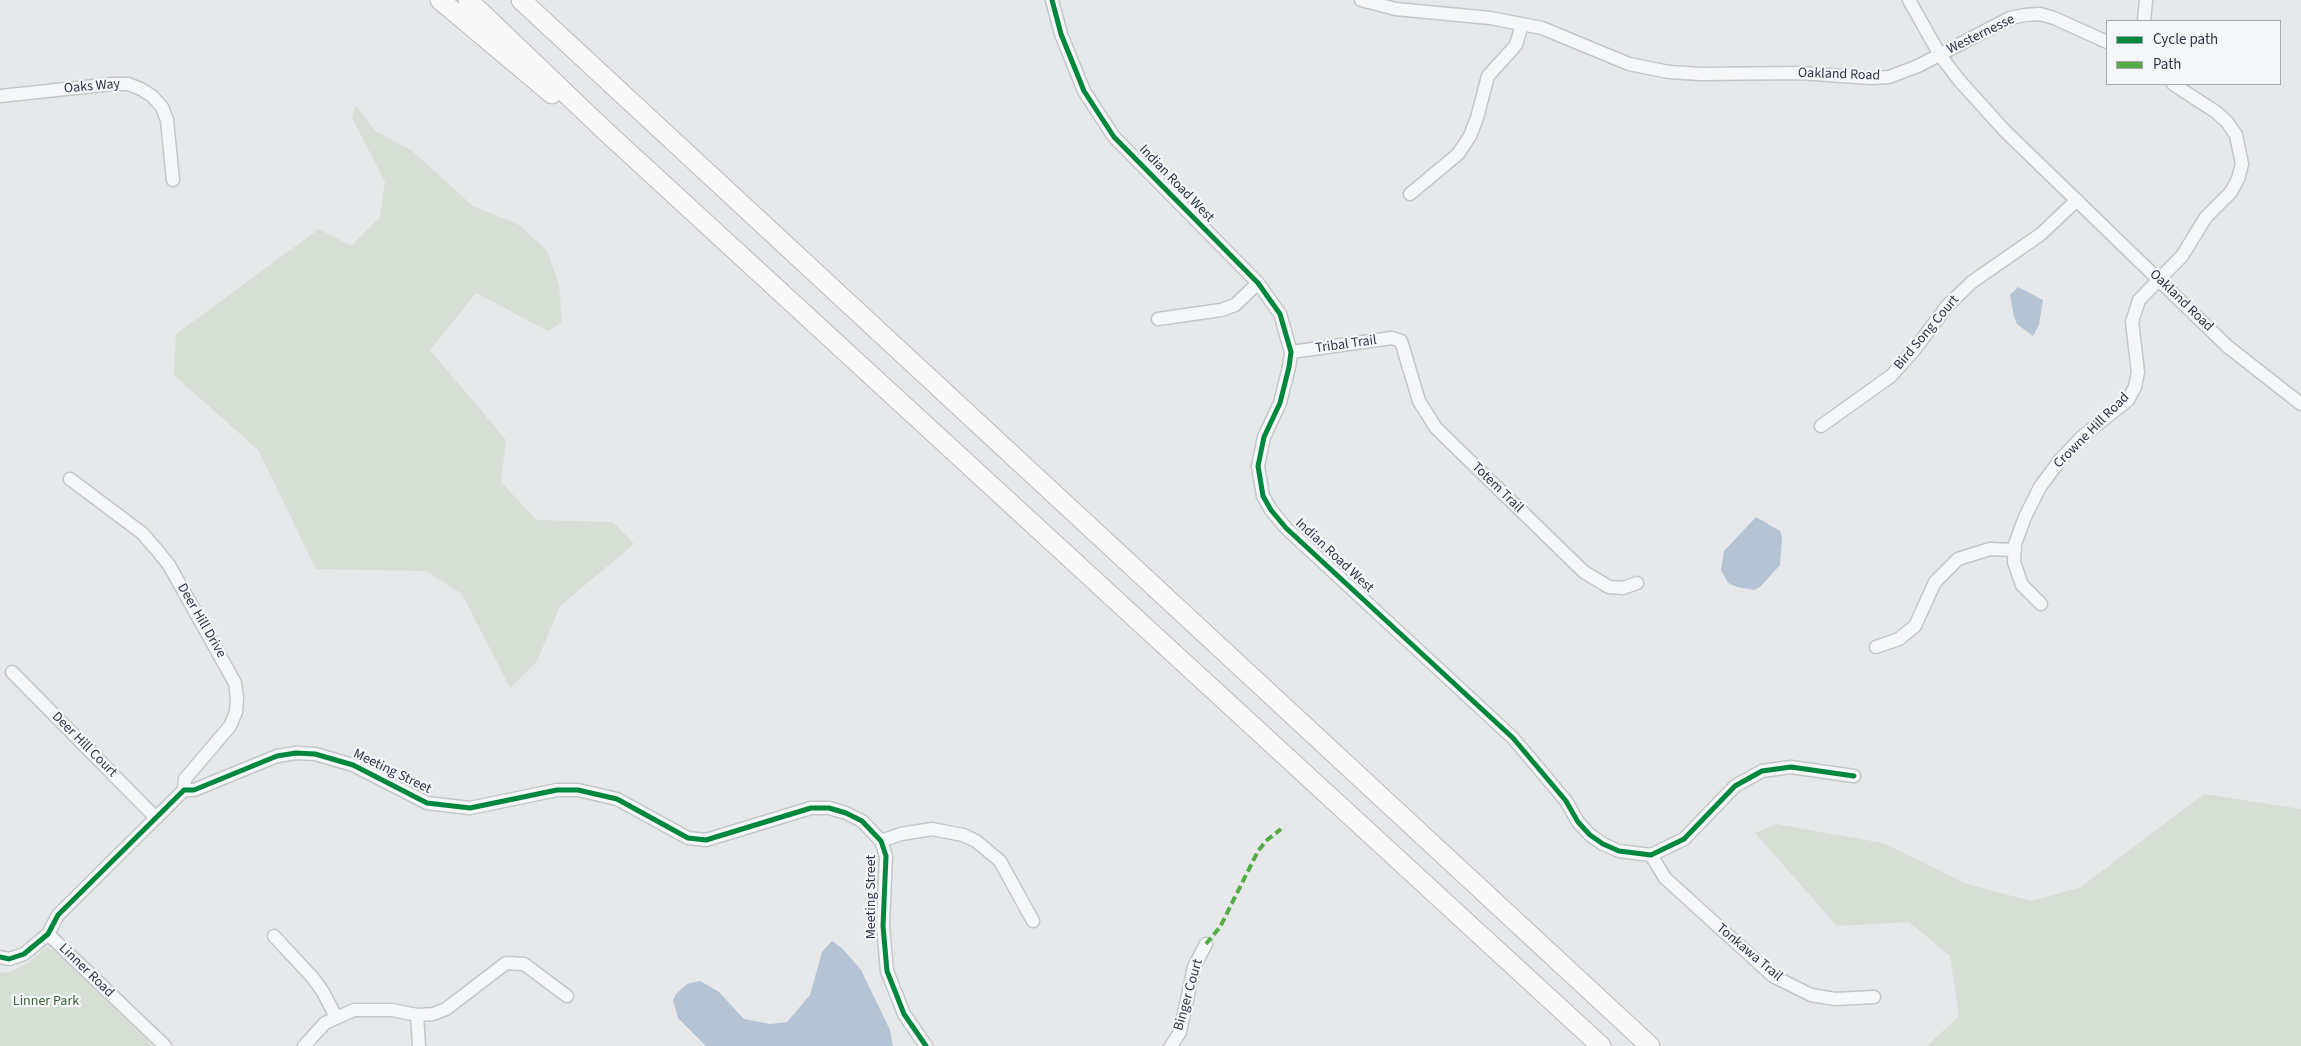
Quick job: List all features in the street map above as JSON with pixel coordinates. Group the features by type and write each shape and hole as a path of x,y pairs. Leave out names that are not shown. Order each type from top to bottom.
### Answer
{"highway":[{"path":"440,0 538,84 603,129"},
{"path":"468,0 603,129 1601,1046"},
{"path":"522,0 1199,631 1650,1046"}],"street":[{"name":"Indian Road West","path":"1052,0 1061,34 1084,91 1114,137 1258,282 1280,314 1291,352 1286,386 1260,452 1260,482 1271,510 1286,528 1507,732 1561,795 1578,822 1590,835 1618,851 1651,855"},
{"name":"Oakland Road","path":"1361,0 1396,10 1490,18 1522,24 1549,31 1629,64 1669,72 1701,74 1801,73 1870,78 1889,77 1940,55 1958,79 2006,131 2227,346 2301,404"},
{"path":"1909,0 1940,55"},
{"path":"2144,20 2146,0"},
{"name":"Westernesse","path":"1940,55 2010,18 2024,15 2040,14 2054,18 2106,42"},
{"path":"1410,194 1442,170 1458,154 1466,142 1477,118 1483,86 1488,76 1516,45 1522,24"},
{"name":"Oaks Way","path":"0,96 113,84 128,84 141,89 152,96 162,107 167,120 173,180"},
{"name":"Crowne Hill Road","path":"2040,604 2022,585 2014,562 2015,550 2022,525 2032,502 2060,460 2083,436 2128,400 2135,387 2138,372 2132,322 2139,300 2182,256 2206,217 2231,192 2238,179 2242,164 2241,149 2236,135 2228,122 2174,85"},
{"name":"Bird Song Court","path":"1821,426 1891,376 1915,349 1947,306 1972,282 2041,234 2077,200"},
{"path":"1158,319 1221,310 1235,305 1258,282"},
{"name":"Tribal Trail","path":"1291,352 1392,338 1402,341"},
{"name":"Totem Trail","path":"1402,341 1419,401 1436,428 1584,572 1609,587 1623,588 1637,582"},
{"name":"Deer Hill Drive","path":"70,479 142,534 169,565 234,683 237,698 236,712 230,726 189,773 185,779 184,790"},
{"path":"1876,647 1899,639 1915,626 1935,582 1958,559 1990,549 2015,550"},
{"name":"Deer Hill Court","path":"12,672 156,818"},
{"name":"Meeting Street","path":"184,790 194,790 277,756 296,753 316,754 353,765 427,803 448,807 470,808 557,790 578,790 617,799 688,838 706,840 802,810 829,808 846,812 862,821 881,841 886,856 883,926 887,972 904,1014 926,1046"},
{"path":"1651,855 1684,839 1735,786 1762,771 1791,767 1854,776"},
{"path":"48,934 58,915 184,790"},
{"path":"881,841 901,834 932,829 963,835 976,841 1000,861 1033,921"},
{"name":"Tonkawa Trail","path":"1651,855 1665,878 1773,976 1811,995 1835,999 1874,996"},
{"name":"Linner Road","path":"0,957 10,959 24,954 48,934 165,1046"},
{"path":"274,936 314,978 336,1017"},
{"name":"Binger Court","path":"1170,1046 1180,1032 1194,967 1206,944"},
{"path":"304,1046 312,1035 336,1017 354,1010 374,1008 417,1015 433,1014 446,1009 506,963 515,962 533,970 567,996"},
{"path":"417,1015 419,1046"}],"green space":[{"path":"356,105 375,131 411,150 473,206 519,225 547,251 559,284 562,322 548,331 476,293 430,350 506,440 501,482 537,520 613,522 634,544 560,606 537,661 510,688 462,594 426,571 316,569 258,450 174,375 176,334 319,229 351,246 380,217 385,182 352,118"},
{"path":"2204,794 2301,809 2301,1046 1927,1046 1959,1016 1950,956 1909,922 1837,926 1755,833 1776,824 1883,843 1967,884 2031,901 2081,887"},
{"name":"Linner Park","path":"45,948 54,950 153,1046 0,1046 0,972 9,973 29,962"}],"water":[{"path":"2018,287 2043,300 2039,325 2033,336 2017,324 2014,317 2010,295"},
{"path":"1756,517 1780,531 1782,537 1780,565 1760,587 1754,590 1737,587 1728,583 1721,570 1724,551"},
{"path":"832,941 842,948 861,970 890,1030 893,1046 706,1046 678,1018 673,1000 676,994 687,984 700,981 719,992 744,1019 770,1024 787,1022 810,995 822,952"}],"marked path":[{"path":"1206,944 1220,927 1258,851 1267,840 1281,829"}],"cycle path":[{"path":"1052,0 1061,34 1084,91 1114,137 1258,283 1280,314 1291,352 1289,367 1280,403 1264,437 1258,466 1263,496 1271,510 1286,528 1513,738 1566,801 1578,822 1590,835 1603,844 1619,851 1651,855 1684,839 1735,786 1762,771 1791,767 1854,776"},
{"path":"0,957 9,959 24,954 48,934 58,915 184,790 194,790 277,756 296,753 315,754 353,765 427,803 470,808 557,790 578,790 617,799 688,838 706,840 811,808 829,808 846,813 862,821 881,841 886,856 883,926 887,971 904,1014 926,1046"}]}
